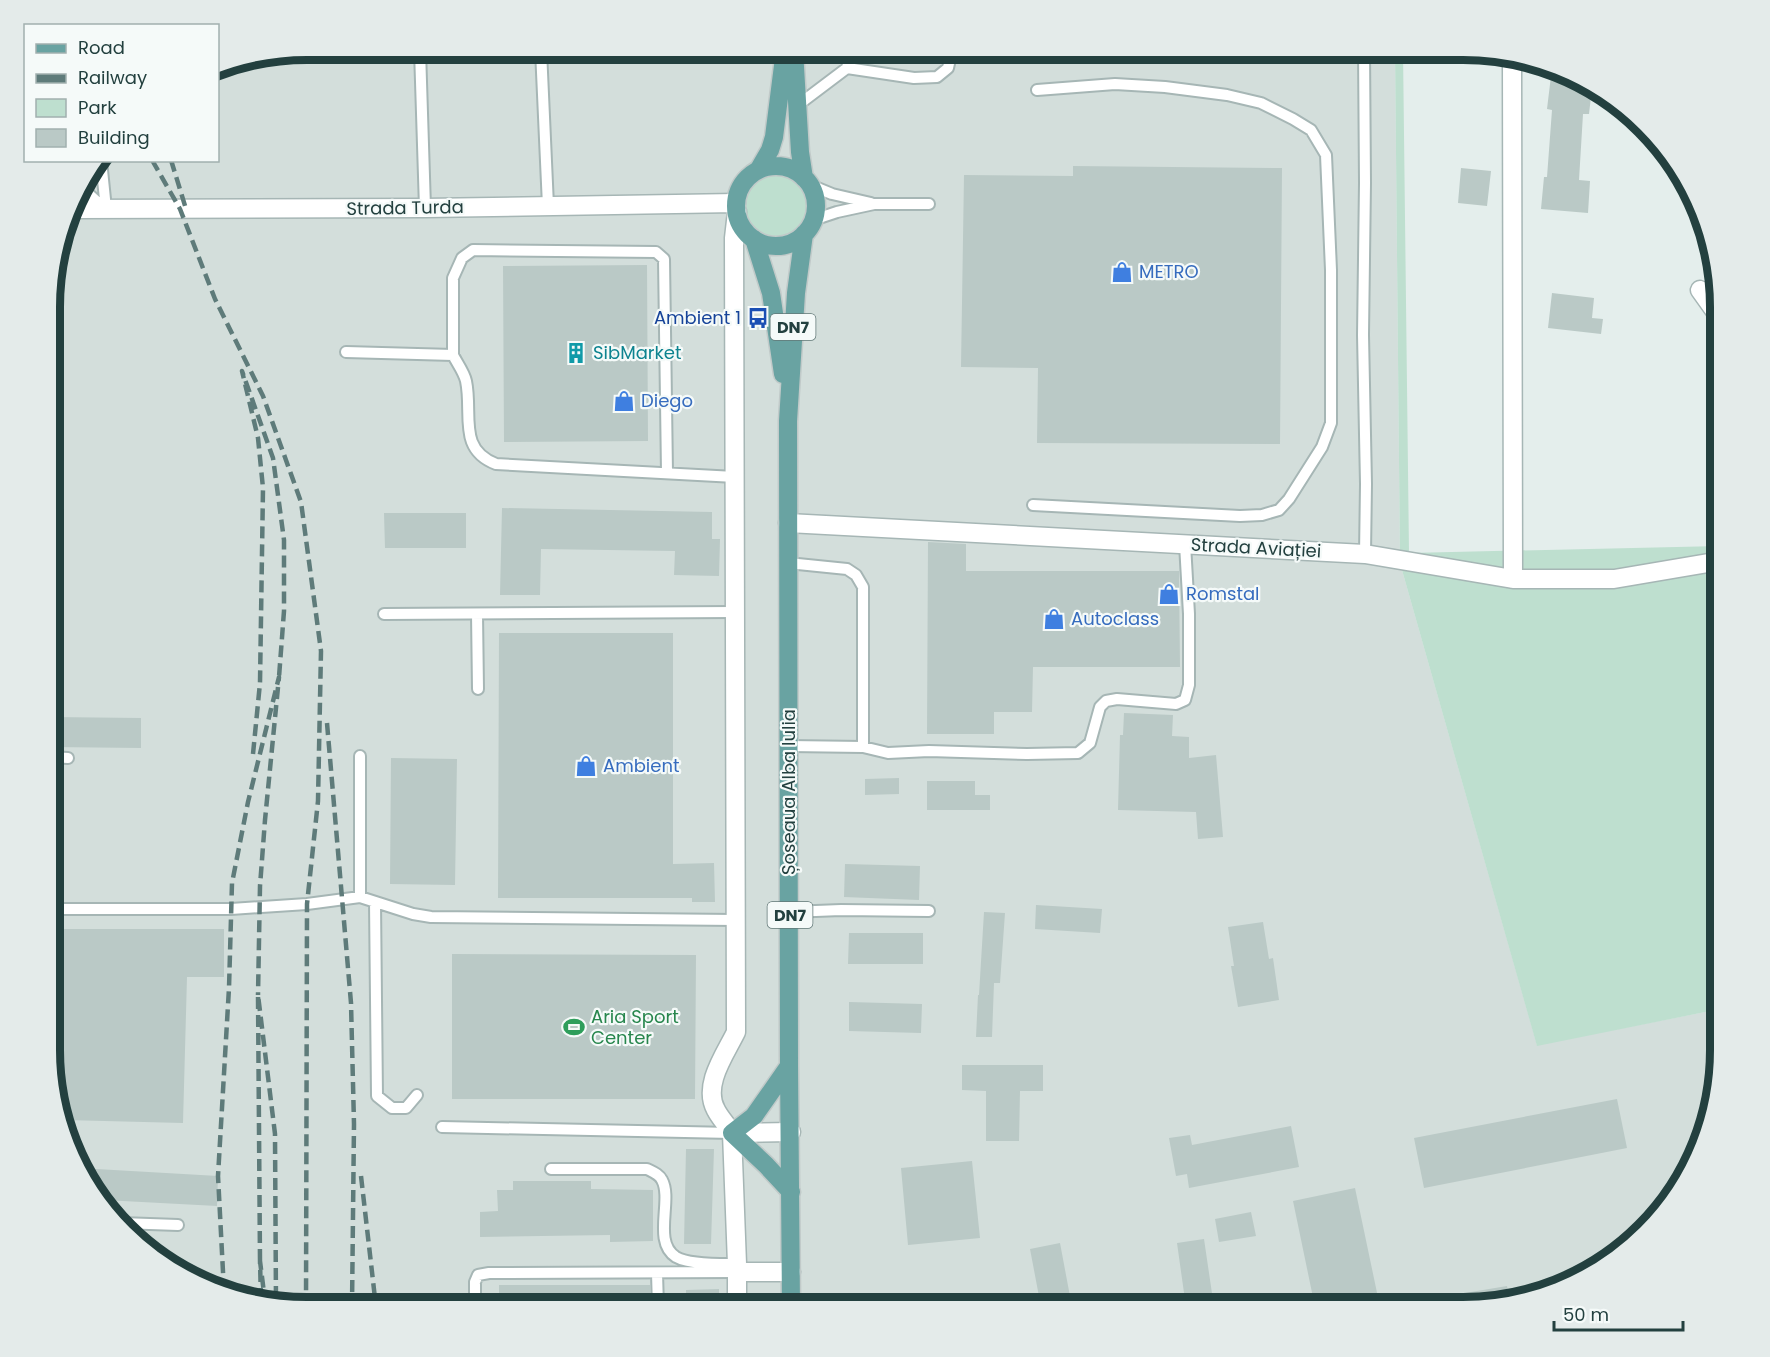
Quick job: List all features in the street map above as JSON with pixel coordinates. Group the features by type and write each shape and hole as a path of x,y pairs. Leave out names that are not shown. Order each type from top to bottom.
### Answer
{"main road":[{"path":"759,169 770,150 774,137 784,60"},
{"name":"DN7","path":"795,60 800,152 807,182 815,202 808,227"},
{"path":"736,208 737,196 743,183 759,169 783,166 795,170 807,182"},
{"name":"DN7","path":"736,208 744,230 753,238"},
{"path":"753,238 766,244 780,245 792,242 808,227"},
{"name":"Șoseaua Alba Iulia","path":"791,1297 789,421 796,293 808,227"},
{"name":"Șoseaua Alba Iulia","path":"753,238 771,293 789,421"},
{"path":"789,1066 754,1116 732,1133 791,1192"}],"street":[{"path":"1512,65 1513,579"},
{"name":"Strada Turda","path":"81,209 548,206 736,208"},
{"path":"736,208 734,255 736,1032 714,1074 712,1090 715,1109 732,1133 737,1297"},
{"path":"734,255 742,240 753,238"},
{"path":"1700,290 1710,304"},
{"name":"Strada Aviației","path":"788,523 1365,554 1513,579 1614,579 1710,563"},
{"path":"732,1133 791,1132"},
{"path":"737,1268 791,1272"}],"lane":[{"path":"420,60 425,208"},
{"path":"541,60 548,206"},
{"path":"798,105 847,68 849,60"},
{"path":"847,68 914,78 938,77 948,68 950,60"},
{"path":"1364,60 1365,554"},
{"path":"1032,505 1240,516 1262,515 1279,510 1289,499 1322,447 1331,423 1331,270 1326,155 1311,130 1293,118 1261,103 1227,95 1166,87 1115,84 1037,90"},
{"path":"102,170 106,209"},
{"path":"807,182 832,194 874,204"},
{"path":"88,193 106,209"},
{"path":"808,227 837,212 874,204 929,204"},
{"path":"667,473 664,259 656,252 473,250 462,258 453,278 453,355 466,379 471,446 484,460 496,464 735,477"},
{"path":"346,352 453,355"},
{"path":"789,746 863,747 888,753 929,751 1078,753 1090,742 1100,707 1106,701 1117,699 1176,704 1185,700 1189,685 1189,614 1185,544"},
{"path":"788,563 847,569 856,575 863,587 863,747"},
{"path":"384,614 735,612"},
{"path":"477,614 478,689"},
{"path":"360,756 360,897"},
{"path":"60,758 69,758"},
{"path":"60,909 231,909 307,904 360,897 413,914 431,916 736,920"},
{"path":"375,902 378,1096 392,1108 406,1108 417,1095"},
{"path":"790,912 929,911"},
{"path":"442,1127 732,1133"},
{"path":"551,1169 647,1169 656,1173 663,1180 664,1234 668,1248 676,1257 737,1268"},
{"path":"130,1223 178,1225"},
{"path":"475,1297 474,1282 478,1275 489,1273 657,1273 737,1268"},
{"path":"657,1273 658,1297"}],"shaded area":[{"path":"307,60 1395,60 1400,563 1537,1045 1710,1011 1708,1082 1702,1114 1677,1173 1659,1200 1626,1236 1586,1264 1542,1284 1495,1295 1463,1297 307,1297 275,1295 243,1289 184,1264 157,1246 132,1225 102,1187 73,1129 62,1082 60,1050 60,307 62,275 68,243 93,184 108,162 219,162 219,77 243,68 275,62"}],"green space":[{"path":"1395,60 1403,60 1409,553 1710,546 1710,1011 1537,1046 1400,563"},
{"path":"770,174 782,174 798,183 805,193 807,205 805,217 798,227 782,236 770,236 759,231 750,222 745,211 745,199 750,188 759,179"}],"building":[{"path":"1551,77 1591,96 1589,114 1583,114 1579,180 1590,181 1588,213 1541,209 1544,177 1547,177 1552,110 1547,109"},
{"name":"METRO","path":"1073,166 1282,168 1280,444 1037,443 1038,368 961,367 964,175 1073,176"},
{"path":"1461,168 1491,171 1487,206 1458,203"},
{"name":"SibMarket","path":"647,265 648,441 504,442 503,266"},
{"path":"1552,293 1594,298 1592,318 1603,319 1601,334 1548,328"},
{"path":"502,508 712,512 712,539 720,539 719,576 674,575 675,551 541,549 540,595 500,595"},
{"path":"384,513 466,513 466,548 385,548"},
{"name":"Autoclass","path":"928,542 966,544 966,571 1179,571 1180,667 1033,667 1032,712 994,712 994,734 927,734"},
{"name":"Ambient","path":"499,633 673,633 673,864 714,863 715,902 692,902 692,898 498,898"},
{"path":"1124,713 1173,715 1172,736 1189,737 1189,758 1216,755 1223,837 1198,839 1196,812 1118,810 1120,735 1123,735"},
{"path":"60,717 141,718 141,748 60,747"},
{"path":"391,758 457,759 455,885 390,884"},
{"path":"899,778 899,794 865,795 865,779"},
{"path":"927,781 975,781 975,795 990,795 990,810 927,810"},
{"path":"845,864 920,866 919,900 844,897"},
{"path":"1036,905 1102,909 1100,933 1035,929"},
{"path":"984,912 1005,913 1000,983 994,983 992,1037 976,1037 978,995"},
{"path":"1263,922 1269,959 1273,958 1279,1000 1238,1007 1231,966 1234,966 1228,927"},
{"path":"60,929 224,929 224,977 187,977 183,1123 70,1120 62,1082 60,1050"},
{"path":"849,933 923,933 923,964 848,964"},
{"name":"Aria Sport Center","path":"452,954 696,955 695,1099 452,1099"},
{"path":"849,1002 922,1004 921,1033 849,1031"},
{"path":"962,1065 1043,1065 1043,1091 1020,1091 1019,1141 986,1141 986,1091 962,1090"},
{"path":"1617,1099 1627,1148 1424,1188 1414,1138"},
{"path":"1291,1126 1299,1167 1189,1188 1187,1174 1176,1176 1169,1138 1190,1135 1192,1145"},
{"path":"686,1149 714,1149 711,1244 684,1244"},
{"path":"972,1161 980,1238 908,1245 901,1168"},
{"path":"91,1169 218,1176 217,1206 111,1200"},
{"path":"513,1181 591,1181 591,1189 653,1190 653,1241 610,1242 610,1235 480,1237 480,1212 498,1211 497,1190 513,1190"},
{"path":"1355,1188 1378,1297 1313,1297 1293,1201"},
{"path":"1251,1212 1256,1236 1219,1242 1215,1219"},
{"path":"1204,1239 1213,1297 1185,1297 1177,1243"},
{"path":"1060,1243 1070,1297 1039,1297 1030,1249"},
{"path":"499,1285 650,1285 651,1297 499,1297"},
{"path":"1507,1286 1508,1293 1495,1295 1441,1297"},
{"path":"719,1289 719,1297 686,1297 686,1290"}],"railway":[{"path":"153,162 180,209 215,299 263,396 301,502 321,651 318,801 307,904 306,1297"},
{"path":"172,162 186,209"},
{"path":"253,754 260,683 263,488 258,438 242,371 273,458 284,540 284,611 279,677"},
{"path":"224,1282 218,1176 229,988 232,883 248,802 279,677 260,886 258,995"},
{"path":"327,723 351,1003 354,1124 352,1297"},
{"path":"260,1261 258,995 275,1134 276,1295"},
{"path":"361,1176 375,1297"},
{"path":"261,1292 260,1261 264,1293"}],"place":[{"name":"METRO","path":"1122,272"},
{"name":"Ambient 1","path":"758,318"},
{"name":"SibMarket","path":"576,353"},
{"name":"Diego","path":"624,401"},
{"name":"Romstal","path":"1169,594"},
{"name":"Autoclass","path":"1054,619"},
{"name":"Ambient","path":"586,766"},
{"name":"Aria Sport Center","path":"574,1027"}]}
